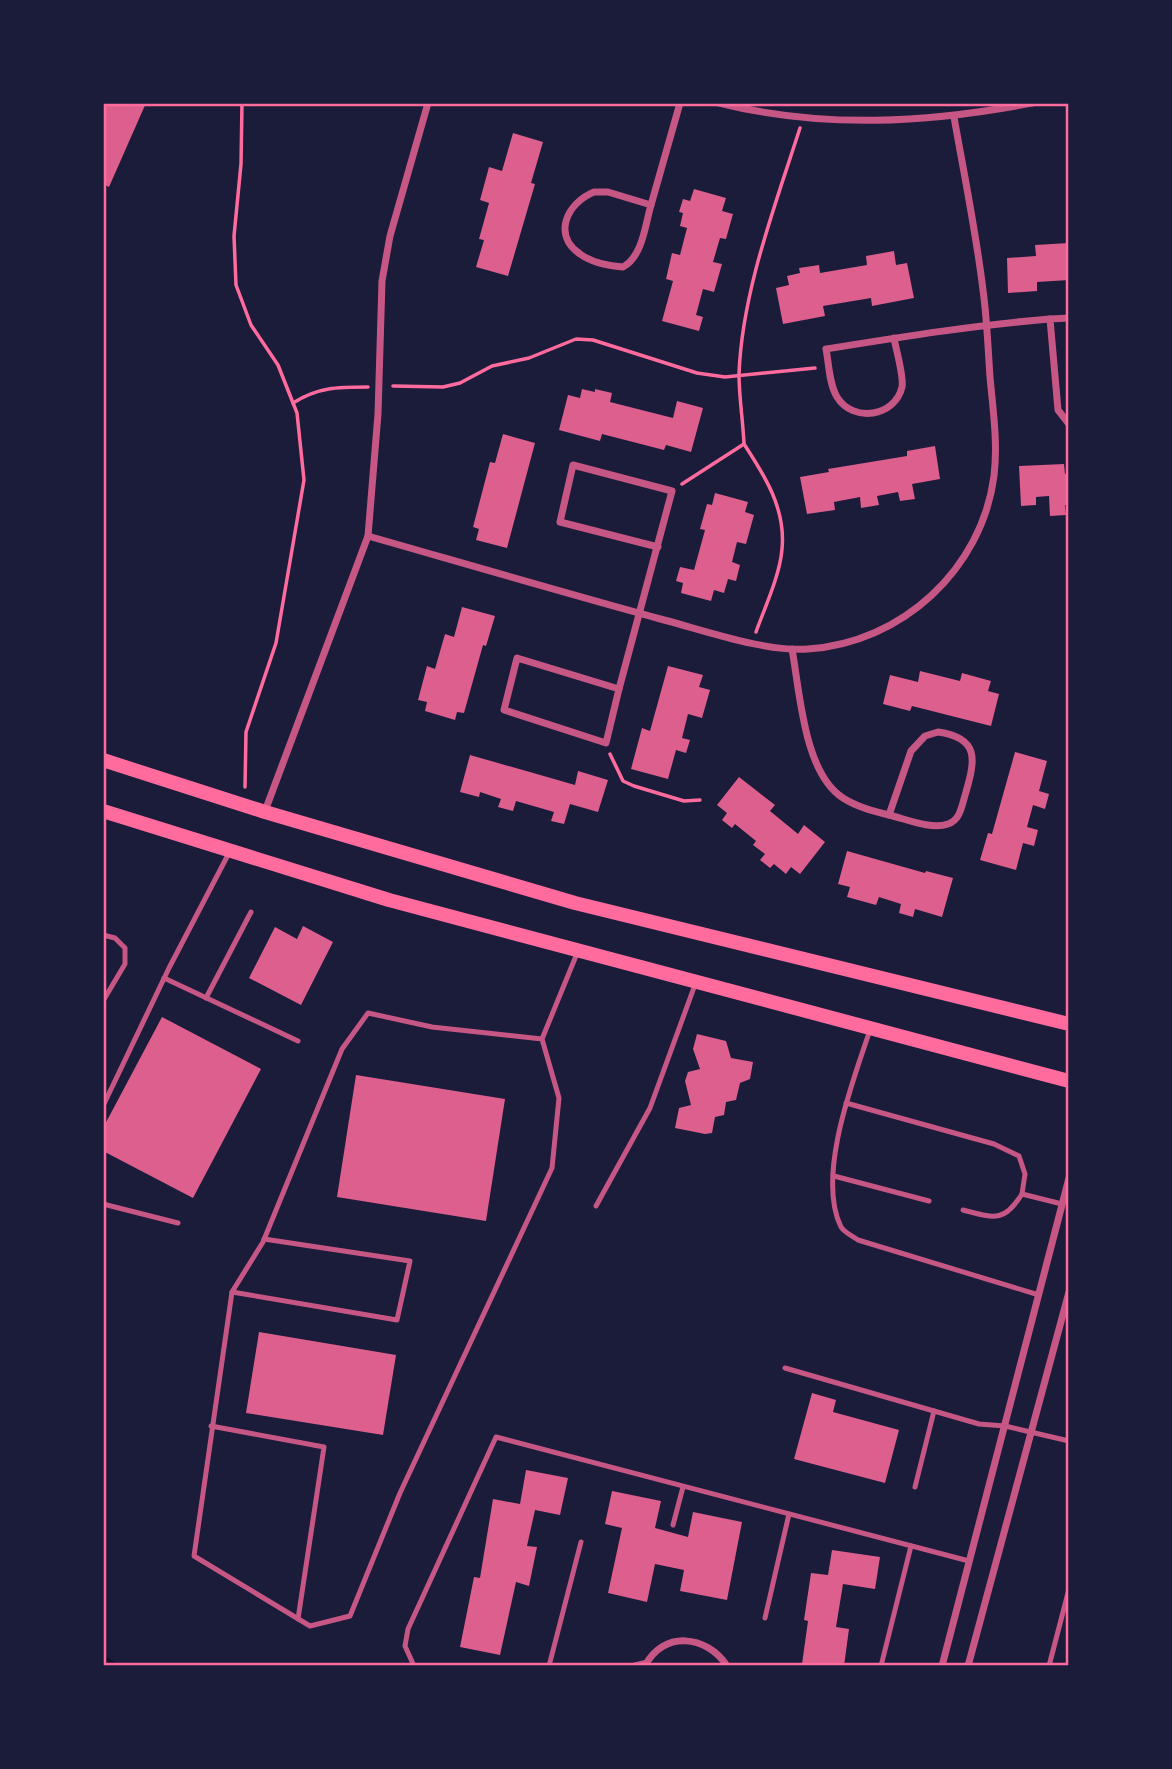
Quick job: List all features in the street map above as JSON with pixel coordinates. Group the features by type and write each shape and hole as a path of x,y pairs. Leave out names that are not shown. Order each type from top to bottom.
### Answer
{"main road":[{"path":"103,760 267,807 575,903 1069,1024"},
{"path":"103,811 389,900 1069,1081"}],"street":[{"path":"267,807 368,536 382,281 390,236 428,103"},
{"path":"651,205 608,192 594,192 580,197 567,214 565,229 569,243 592,260 623,267 632,262 637,254 651,205 680,103"},
{"path":"719,103 803,117 887,121 954,117 1032,103"},
{"path":"368,536 640,614 792,649 840,644 889,626 932,596 965,556 984,518 995,467 983,290 954,117"},
{"path":"894,338 902,386 896,399 878,412 856,412 846,407 838,400 833,388 827,349 894,338 986,324 1069,318"},
{"path":"1050,319 1058,410 1069,424"},
{"path":"619,689 517,658 504,710 606,743 659,547 672,491 573,465 560,522 659,547"},
{"path":"792,649 813,759 820,775 844,798 865,808 889,814 933,825 945,826 959,815 974,763 970,750 961,739 952,734 938,732 925,736 914,745 889,814"},
{"path":"942,1666 1069,1178"},
{"path":"968,1666 1069,1292"},
{"path":"646,1664 658,1650 672,1643 688,1640 703,1643 717,1652 727,1666"}],"lane":[{"path":"103,1106 164,978 230,851"},
{"path":"206,998 251,912"},
{"path":"103,935 115,938 125,948 125,964 103,1001"},
{"path":"542,1039 432,1027 368,1013 342,1049 264,1239 232,1292 194,1556 310,1626 349,1616 400,1493 552,1168 559,1098 542,1039 578,951"},
{"path":"164,978 298,1041"},
{"path":"596,1206 650,1108 696,982"},
{"path":"871,1028 846,1103 836,1144 835,1204 842,1229 858,1240 1038,1295"},
{"path":"846,1103 994,1144 1018,1156 1025,1174 1022,1194 1012,1210 1004,1215 987,1216 963,1210"},
{"path":"834,1176 929,1201"},
{"path":"1022,1194 1062,1203"},
{"path":"103,1203 178,1223"},
{"path":"232,1292 397,1320 410,1261 264,1239"},
{"path":"786,1368 979,1424 1005,1426 1069,1441"},
{"path":"915,1486 934,1411"},
{"path":"211,1426 324,1447 298,1619"},
{"path":"414,1666 405,1646 408,1629 496,1437 969,1561"},
{"path":"673,1525 683,1487"},
{"path":"765,1618 789,1514"},
{"path":"549,1666 581,1542"},
{"path":"881,1666 911,1546"},
{"path":"1049,1666 1069,1589"},
{"path":"631,1666 646,1664"}],"path":[{"path":"242,103 241,164 234,236 236,285 251,325 278,365 297,413 304,480 276,642 246,732 245,791 267,807"},
{"path":"753,642 782,550 780,514 767,479 744,444 739,376 744,328 770,219 803,117"},
{"path":"293,403 310,392 337,387 443,387 460,383 492,366 540,354 576,339 593,340 697,373 725,377 829,366"},
{"path":"672,491 744,444"},
{"path":"606,743 623,781 684,801 700,800"}],"building":[{"path":"103,103 146,103 109,187 103,184"},
{"path":"513,133 543,142 531,183 535,184 508,276 476,267 484,240 479,239 489,203 480,200 489,167 502,171"},
{"path":"694,189 726,198 722,211 733,214 726,239 720,238 713,262 722,264 714,292 703,289 696,315 703,317 699,331 662,321 673,281 666,279 672,253 680,255 687,228 680,226 683,213 679,212 683,199 690,201"},
{"path":"1069,243 1069,280 1037,282 1037,291 1008,293 1007,258 1036,256 1035,245"},
{"path":"894,251 896,265 907,263 914,298 872,306 871,298 823,306 825,316 783,324 776,288 789,285 787,276 800,273 799,268 819,265 820,273 867,265 866,256"},
{"path":"582,389 612,393 610,402 673,418 677,401 703,408 691,452 666,445 664,450 602,434 600,441 559,430 568,395 580,398"},
{"path":"503,434 535,443 507,548 476,540 479,529 473,527 490,462 495,463"},
{"path":"935,446 940,479 912,484 915,499 900,501 898,492 877,496 879,505 861,508 860,497 834,502 835,510 807,514 800,477 829,472 828,469 907,456 907,451"},
{"path":"1064,464 1065,474 1069,473 1069,505 1065,505 1066,515 1050,516 1049,496 1036,497 1036,505 1021,506 1019,466"},
{"path":"715,493 748,502 745,512 754,515 746,544 737,542 732,562 740,565 736,581 728,579 724,593 714,590 711,601 681,593 683,583 676,581 680,567 694,570 705,530 700,529 707,504 712,505"},
{"path":"462,607 495,616 486,646 483,645 464,713 457,712 455,720 425,711 427,702 418,700 427,666 435,669 445,634 454,637"},
{"path":"668,666 703,675 699,687 710,690 702,718 688,714 682,738 690,740 686,753 676,750 668,779 631,769 642,728 650,731"},
{"path":"920,671 960,681 962,673 991,681 988,691 999,694 991,726 912,706 910,711 883,704 890,675 918,682"},
{"path":"1015,752 1047,761 1039,791 1049,794 1045,809 1033,805 1027,827 1038,830 1034,846 1023,843 1016,870 980,860 988,833 992,834"},
{"path":"470,755 575,785 578,771 608,780 598,812 570,804 564,824 551,821 554,812 516,801 513,811 498,807 501,799 480,792 479,797 460,792"},
{"path":"739,777 775,805 770,811 798,834 804,825 825,842 800,874 791,867 786,874 774,864 770,868 760,860 765,854 753,845 756,841 735,824 732,828 722,820 727,813 717,805"},
{"path":"847,851 953,878 942,917 915,909 913,917 899,913 901,904 879,897 876,905 847,897 850,887 838,884"},
{"path":"303,926 333,942 301,1005 249,978 275,927 297,939"},
{"path":"162,1017 261,1069 193,1198 103,1151 103,1128"},
{"path":"697,1034 726,1041 731,1058 753,1062 750,1079 740,1083 736,1100 726,1102 724,1115 715,1117 712,1133 705,1134 675,1128 679,1108 691,1105 685,1081 688,1072 700,1069 693,1049"},
{"path":"356,1075 505,1099 486,1221 337,1197"},
{"path":"259,1332 396,1355 383,1435 246,1413"},
{"path":"812,1393 836,1400 833,1412 899,1430 885,1483 794,1459"},
{"path":"526,1470 568,1478 560,1515 535,1510 527,1546 537,1547 529,1586 516,1582 500,1655 460,1647 474,1577 480,1578 493,1499 520,1504"},
{"path":"612,1491 661,1501 655,1528 688,1537 693,1512 742,1522 727,1600 680,1591 684,1570 655,1564 647,1602 608,1593 622,1528 605,1524"},
{"path":"832,1550 880,1557 875,1589 843,1584 836,1627 849,1629 844,1666 802,1664 808,1621 804,1620 811,1573 828,1575"}],"waterway":[{"path":"103,1658 116,1666"}]}
